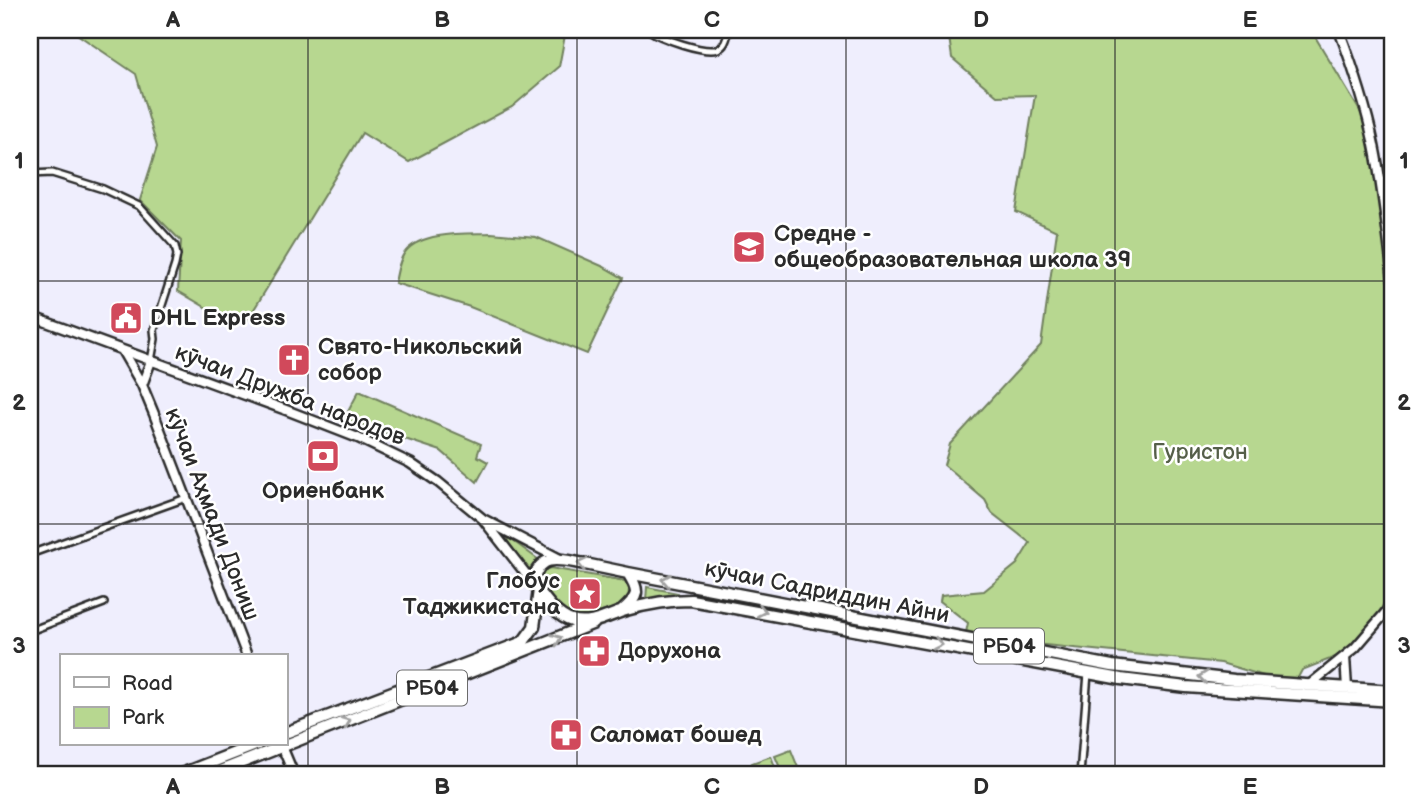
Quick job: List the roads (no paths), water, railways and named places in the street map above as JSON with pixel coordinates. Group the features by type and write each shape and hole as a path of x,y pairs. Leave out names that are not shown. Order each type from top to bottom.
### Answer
{"highway":[{"path":"536,586 540,565 551,559 560,559"},
{"name":"РБ04","path":"560,559 628,573"},
{"path":"622,611 637,594 628,573"},
{"name":"кӯчаи Садриддин Айни","path":"628,573 1112,666 1234,680 1393,691"},
{"name":"РБ04","path":"536,586 556,610 569,620 580,622 601,619"},
{"name":"РБ04","path":"287,732 523,642 534,627 536,586"},
{"name":"кӯчаи Садриддин Айни","path":"622,611 658,602 691,600 1088,673 1186,687 1393,701"},
{"name":"РБ04","path":"287,744 622,611"},
{"path":"178,775 253,746"},
{"name":"РБ04","path":"210,775 282,746"}],"street":[{"path":"649,30 660,37 717,49 724,45 729,30"},
{"path":"1339,30 1366,110 1374,143 1393,280"},
{"path":"30,174 51,173 121,197 139,206 175,246 175,265 154,330 151,361 142,385"},
{"name":"кӯчаи Дружба народов","path":"30,316 286,410 392,453 429,475 482,519"},
{"name":"кӯчаи Аҳмади Дониш","path":"123,352 142,385 246,654"},
{"path":"30,554 186,498"},
{"path":"482,519 560,559"},
{"path":"482,519 536,586"},
{"path":"30,631 104,603"},
{"path":"1308,685 1345,657 1393,604"},
{"path":"1345,657 1347,688"},
{"path":"1080,775 1088,673"},
{"path":"282,746 294,775"}],"place":[{"name":"Средне - общеобразовательная школа 39","path":"749,247"},
{"name":"DHL Express","path":"126,318"},
{"name":"Свято-Никольский собор","path":"294,360"},
{"name":"Ориенбанк","path":"323,456"},
{"name":"Глобус Таджикистана","path":"585,594"},
{"name":"Дорухона","path":"594,651"},
{"name":"Саломат бошед","path":"566,735"}],"park label":[{"name":"Гуристон","path":"1200,452"}]}
